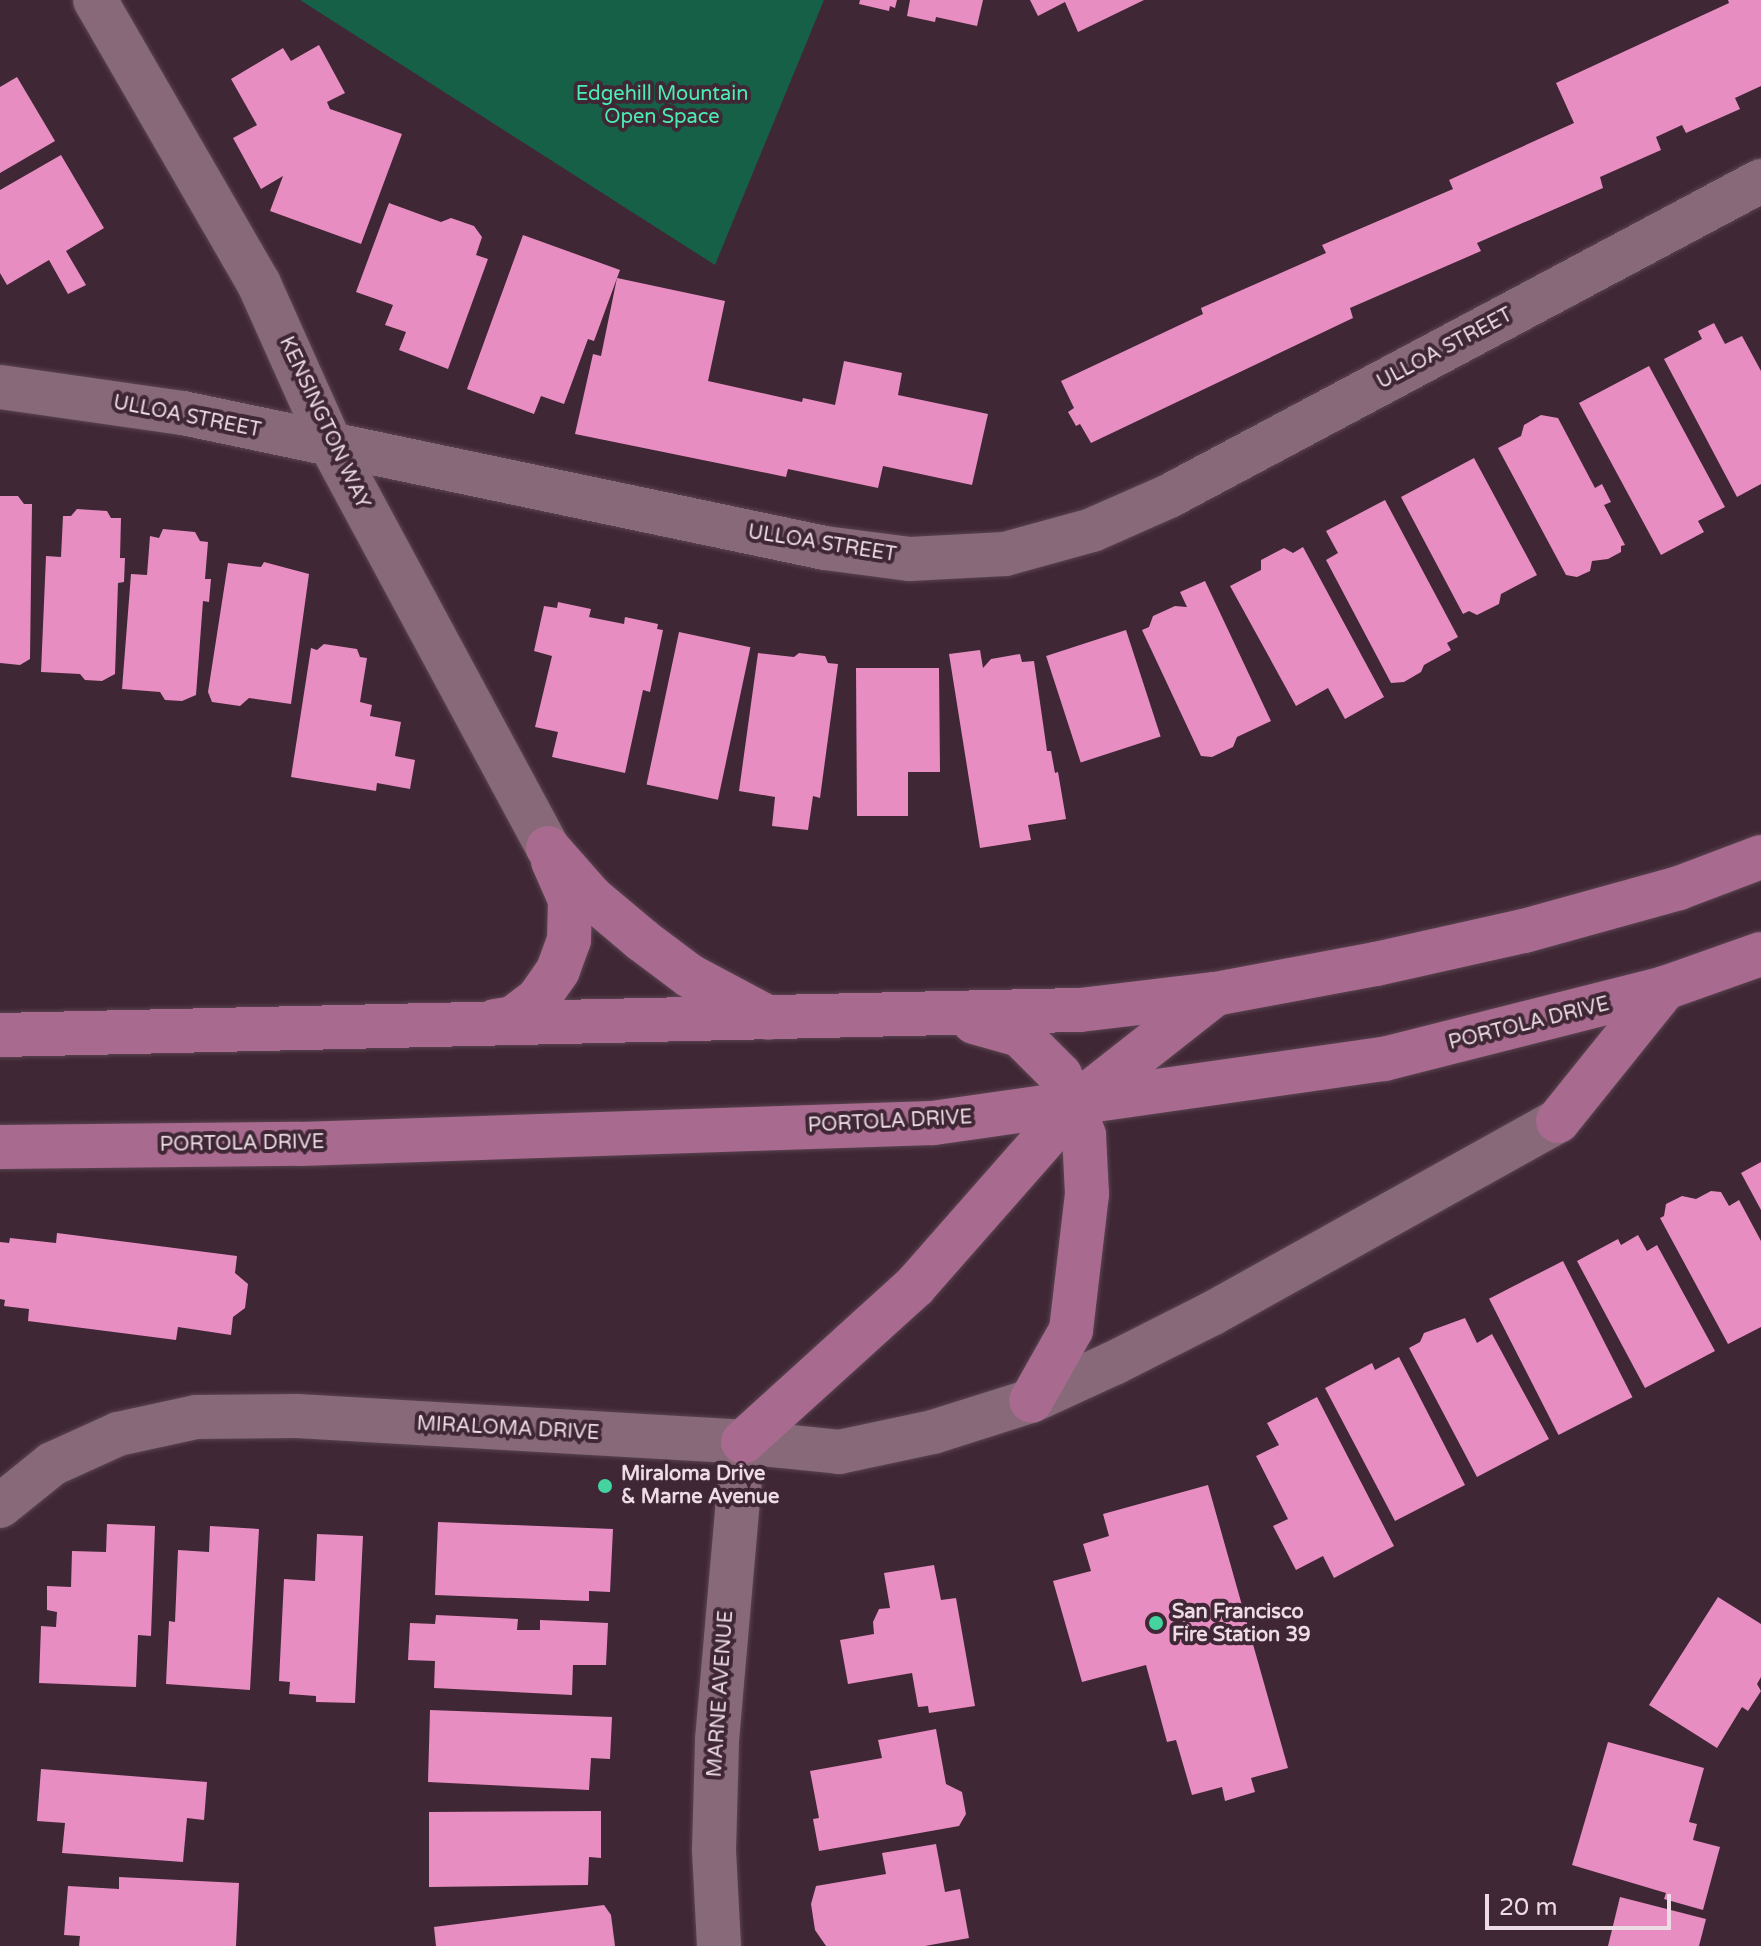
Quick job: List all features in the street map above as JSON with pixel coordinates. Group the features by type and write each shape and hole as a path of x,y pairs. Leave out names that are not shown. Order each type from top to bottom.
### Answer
{"main road":[{"path":"548,848 591,897 642,940 690,976 771,1019"},
{"path":"479,1024 513,1018 538,999 558,970 569,940 570,900 548,848"},
{"path":"0,1035 953,1016 1080,1010 1215,994 1376,964 1524,931 1679,888 1761,857"},
{"name":"PORTOLA DRIVE","path":"0,1147 316,1144 933,1123 1384,1059 1665,988 1761,954"},
{"path":"1558,1121 1665,988"},
{"path":"743,1442 915,1286 1074,1105 1215,994"},
{"path":"953,1016 1020,1035 1060,1075 1084,1135 1086,1179 1081,1261 1071,1330 1031,1401"}],"street":[{"name":"KENSINGTON WAY","path":"95,0 259,284 331,445 548,848"},
{"name":"ULLOA STREET","path":"0,387 183,413 825,548 910,559 1005,554 1092,530 1169,496 1761,181"},
{"path":"1031,1401 1211,1314 1558,1121"},
{"name":"MIRALOMA DRIVE","path":"0,1506 52,1464 118,1434 196,1417 297,1416 743,1442 839,1452 933,1432 1031,1401"},
{"name":"MARNE AVENUE","path":"719,1946 714,1850 717,1740 743,1442"}],"green space":[{"name":"Edgehill Mountain Open Space","path":"300,0 824,0 715,265"}],"building":[{"path":"860,0 897,0 895,8 890,6 889,11 859,4"},
{"path":"910,0 983,0 977,26 936,17 935,22 907,16"},
{"path":"1030,0 1144,0 1078,32 1065,2 1038,16"},
{"path":"1728,0 1761,0 1761,86 1735,98 1740,109 1686,133 1682,125 1656,137 1661,150 1600,177 1603,188 1477,243 1481,251 1350,308 1353,318 1091,443 1080,424 1076,426 1068,412 1074,408 1061,381 1203,314 1201,308 1326,253 1322,245 1453,189 1449,180 1574,123 1556,83 1729,3"},
{"path":"319,45 345,93 327,102 330,109 402,134 361,244 270,211 283,176 261,189 233,138 257,125 231,79 283,48 291,61"},
{"path":"17,77 55,141 0,173 0,87"},
{"path":"61,155 104,228 66,251 86,285 68,294 49,260 7,285 0,273 0,190"},
{"path":"389,203 441,222 451,218 474,226 482,237 476,255 488,259 448,369 399,350 406,332 385,325 393,305 356,292"},
{"path":"523,235 620,270 594,341 588,339 564,404 541,396 534,414 467,389"},
{"path":"617,278 725,301 708,381 802,402 803,398 835,405 844,361 902,373 898,395 988,414 972,485 883,466 878,488 788,469 786,477 575,434 593,354 601,356"},
{"path":"1714,323 1725,344 1742,336 1761,371 1761,484 1737,497 1664,359 1702,339 1698,331"},
{"path":"1649,366 1725,507 1698,521 1704,532 1661,555 1579,403"},
{"path":"1541,415 1558,418 1595,488 1602,484 1611,502 1604,505 1625,545 1621,546 1621,552 1608,559 1592,561 1590,571 1577,577 1566,575 1498,448 1521,436 1524,425"},
{"path":"1474,458 1537,575 1501,594 1499,604 1477,615 1469,611 1463,614 1401,497"},
{"path":"0,496 18,496 24,504 32,504 30,659 20,665 0,663"},
{"path":"1385,500 1458,637 1447,643 1451,650 1424,665 1421,672 1404,682 1391,683 1326,560 1338,553 1326,531"},
{"path":"77,509 107,511 111,518 121,518 120,558 125,558 124,582 118,583 115,674 102,681 85,680 80,674 41,672 46,556 61,557 63,516 71,516"},
{"path":"163,529 195,532 200,541 208,542 205,579 211,579 209,602 203,601 196,695 182,701 165,700 160,692 122,689 131,574 147,575 150,536 159,538"},
{"path":"1303,547 1384,697 1345,719 1328,688 1296,706 1230,586 1261,570 1261,560 1284,548 1293,553"},
{"path":"264,562 309,574 291,704 249,698 240,706 212,702 208,692 228,563 261,567"},
{"path":"1205,581 1271,721 1237,737 1233,747 1212,757 1201,756 1142,630 1149,627 1153,616 1175,606 1187,607 1180,592"},
{"path":"558,602 591,609 589,617 624,624 625,617 658,624 657,629 663,630 650,692 643,690 625,773 552,757 558,732 535,727 552,656 534,651 544,606 557,608"},
{"path":"1126,630 1161,737 1081,762 1046,656"},
{"path":"679,632 750,647 718,800 647,785"},
{"path":"324,644 357,649 360,657 367,658 360,702 372,705 370,716 401,722 395,756 415,760 410,789 377,783 376,791 291,777 311,648 317,650"},
{"path":"980,650 983,668 991,659 1020,654 1022,662 1034,661 1047,751 1051,751 1055,773 1058,772 1066,819 1028,825 1031,840 980,848 949,654"},
{"path":"758,653 825,656 828,663 838,664 820,798 813,796 808,830 772,826 775,797 739,791"},
{"path":"856,668 939,668 940,772 908,772 908,816 857,816"},
{"path":"1761,1162 1761,1210 1741,1173"},
{"path":"1711,1191 1721,1192 1729,1206 1739,1200 1761,1241 1761,1327 1728,1344 1660,1218 1664,1216 1666,1204 1682,1196 1696,1199"},
{"path":"57,1233 237,1256 235,1273 248,1284 245,1308 233,1317 231,1335 178,1327 176,1340 28,1321 29,1309 4,1306 5,1300 0,1299 0,1242 9,1243 10,1238 56,1243"},
{"path":"1638,1235 1647,1251 1657,1245 1715,1351 1645,1388 1577,1261 1618,1239 1621,1245"},
{"path":"1563,1261 1632,1397 1559,1435 1489,1299"},
{"path":"1465,1318 1477,1343 1492,1334 1549,1439 1477,1477 1409,1348 1420,1342 1424,1333"},
{"path":"1399,1357 1465,1485 1395,1521 1325,1388 1372,1363 1375,1370"},
{"path":"1317,1397 1394,1546 1334,1578 1323,1556 1296,1570 1273,1526 1288,1519 1256,1456 1279,1445 1267,1423"},
{"name":"San Francisco Fire Station 39","path":"1208,1485 1288,1768 1251,1778 1255,1792 1225,1801 1222,1787 1192,1795 1176,1740 1167,1742 1146,1665 1082,1682 1053,1581 1091,1571 1083,1544 1109,1536 1103,1514"},
{"path":"438,1522 613,1529 610,1592 589,1591 589,1601 435,1595"},
{"path":"107,1524 155,1526 151,1636 138,1635 136,1687 39,1683 41,1626 56,1627 57,1612 47,1610 47,1586 71,1587 72,1551 106,1552"},
{"path":"210,1526 259,1529 250,1690 166,1684 169,1621 175,1622 178,1550 209,1552"},
{"path":"317,1534 363,1536 355,1703 316,1702 316,1696 289,1694 290,1682 279,1681 284,1579 315,1581"},
{"path":"934,1565 941,1600 956,1598 975,1706 929,1713 928,1706 918,1707 912,1673 848,1684 840,1640 874,1634 873,1622 879,1609 890,1608 884,1573"},
{"path":"1718,1597 1761,1624 1761,1677 1757,1684 1761,1691 1748,1711 1742,1707 1717,1748 1649,1705"},
{"path":"436,1615 518,1619 517,1630 540,1630 540,1620 608,1623 606,1665 573,1665 572,1695 434,1688 435,1661 408,1660 410,1623 435,1624"},
{"path":"430,1710 612,1717 610,1759 591,1758 589,1790 428,1782"},
{"path":"936,1729 946,1784 962,1792 966,1814 959,1826 819,1851 813,1819 819,1818 810,1771 882,1758 878,1740"},
{"path":"1608,1742 1704,1768 1689,1822 1697,1824 1693,1840 1720,1847 1703,1910 1664,1899 1666,1893 1572,1865"},
{"path":"41,1769 207,1782 204,1820 187,1818 183,1862 62,1853 65,1823 37,1821"},
{"path":"601,1811 601,1858 589,1857 588,1885 429,1887 429,1812"},
{"path":"936,1844 945,1892 960,1889 969,1938 925,1946 826,1946 815,1930 811,1904 816,1886 886,1874 882,1853"},
{"path":"119,1877 239,1883 236,1946 79,1946 80,1936 64,1935 68,1886 119,1889"},
{"path":"1620,1897 1706,1919 1699,1946 1608,1946"},
{"path":"604,1905 611,1915 615,1946 436,1946 434,1927"}],"place":[{"name":"Miraloma Drive & Marne Avenue","path":"605,1486"},
{"name":"San Francisco Fire Station 39","path":"1156,1623"}]}
